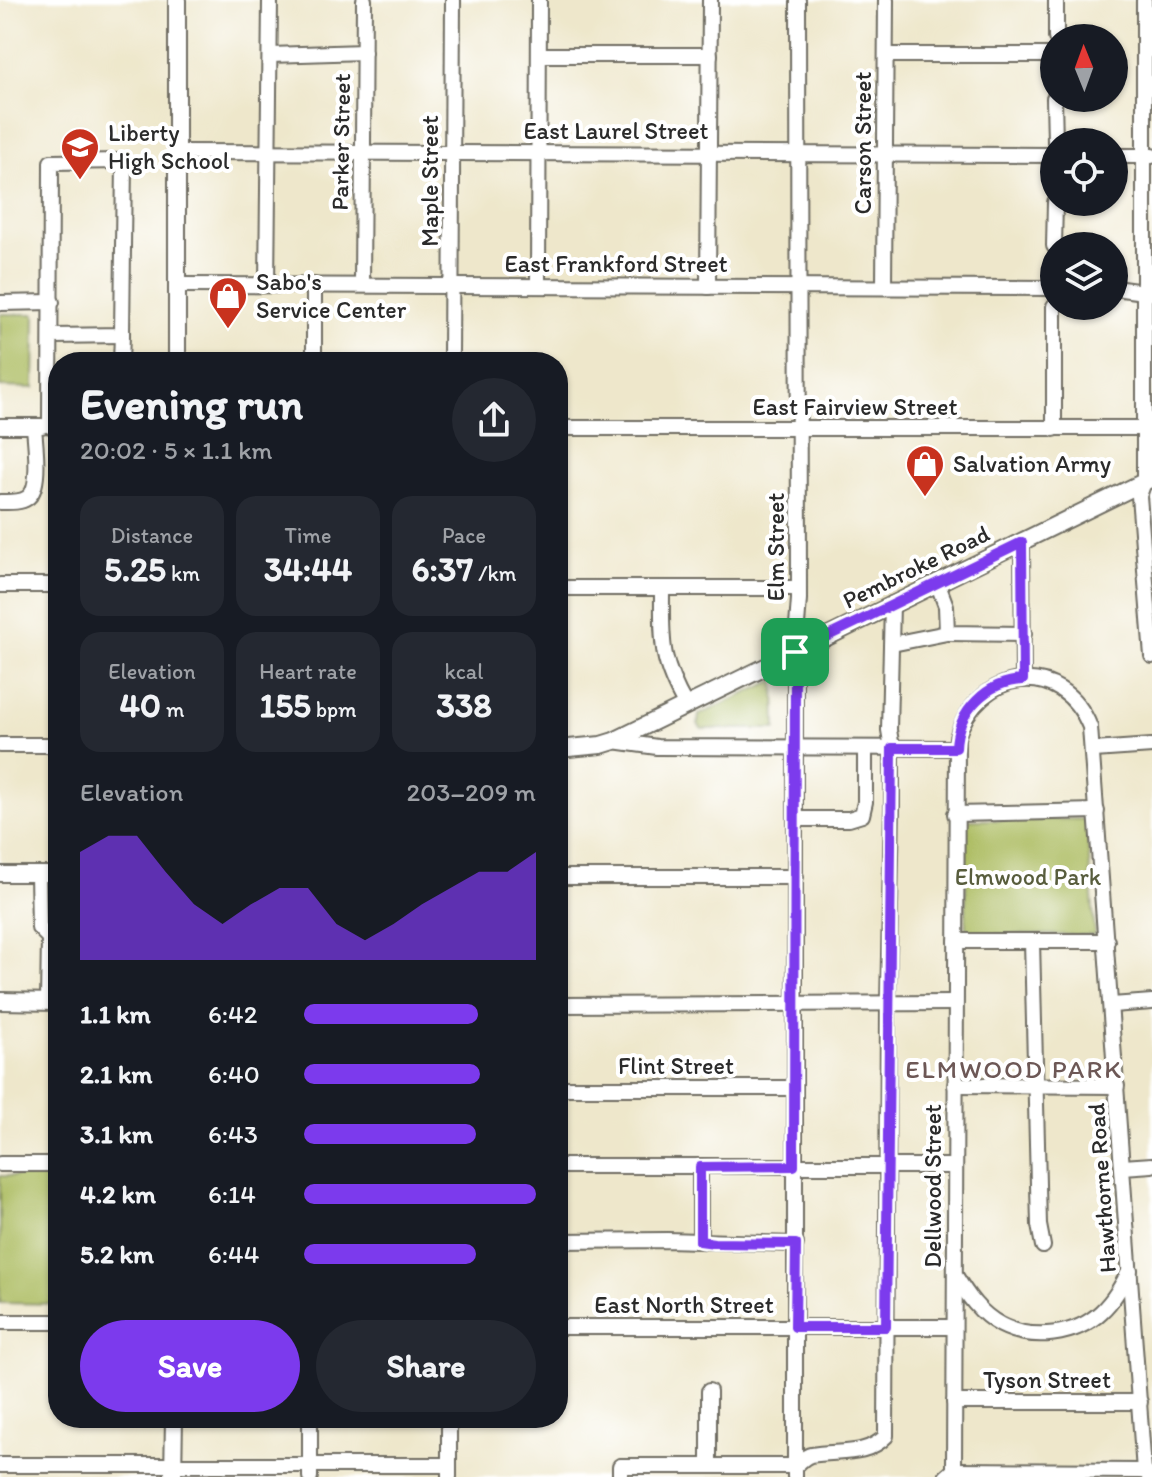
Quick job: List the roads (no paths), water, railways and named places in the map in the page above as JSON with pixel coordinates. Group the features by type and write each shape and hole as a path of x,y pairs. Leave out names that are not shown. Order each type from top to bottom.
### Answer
{"main road":[{"path":"177,0 177,352"},
{"name":"Pembroke Road","path":"568,748 614,741 1148,480"},
{"path":"0,1001 48,1002"},
{"path":"173,1470 174,1428"}],"street":[{"path":"267,285 270,0"},
{"name":"Parker Street","path":"362,285 364,0"},
{"name":"Maple Street","path":"451,352 453,0"},
{"path":"538,286 539,0"},
{"path":"708,287 710,0"},
{"name":"Elm Street","path":"795,1471 798,0"},
{"name":"Carson Street","path":"884,287 886,0"},
{"path":"1056,0 1056,24"},
{"path":"1144,0 1148,156 1148,480 1139,496 1152,656"},
{"path":"270,55 364,52"},
{"path":"539,55 710,55"},
{"path":"886,55 1040,55"},
{"name":"East Laurel Street","path":"177,152 1040,155"},
{"path":"52,352 51,162 124,161 121,352"},
{"name":"East Frankford Street","path":"178,285 1040,288"},
{"path":"314,285 314,352"},
{"path":"1128,290 1148,292"},
{"path":"0,303 52,302"},
{"path":"1054,320 1054,429"},
{"path":"52,336 122,335"},
{"path":"0,426 48,426"},
{"path":"0,502 26,499 31,494 36,477 34,427"},
{"name":"East Fairview Street","path":"568,428 1148,428"},
{"path":"1022,542 1023,680"},
{"path":"937,582 946,606 947,633"},
{"path":"0,585 48,585"},
{"path":"568,588 798,588"},
{"path":"662,588 663,650 668,672 686,706"},
{"path":"620,1471 709,1465 795,1471 808,1455 847,1453 870,1447 886,1436 892,604"},
{"path":"892,644 947,633 1024,634"},
{"path":"614,741 657,747 956,748 959,730 974,704 992,688 1023,680 1055,687 1074,700 1090,727 1094,750 1152,746"},
{"path":"0,745 48,745"},
{"path":"796,819 849,819 862,815 865,802 865,748"},
{"name":"Dellwood Street","path":"950,1474 954,1402 956,748"},
{"name":"Hawthorne Road","path":"1094,750 1130,1269 1140,1402 1147,1429 1148,1474"},
{"path":"955,814 1097,811"},
{"path":"0,874 48,874"},
{"path":"38,874 39,928 48,937"},
{"path":"568,877 796,877"},
{"path":"956,941 1107,941"},
{"path":"1032,941 1039,1225 1043,1246"},
{"path":"1112,1005 1152,1002"},
{"path":"568,1005 955,1003"},
{"path":"955,1085 1117,1086"},
{"name":"Flint Street","path":"568,1088 794,1088"},
{"path":"0,1164 48,1164"},
{"path":"1123,1167 1152,1165"},
{"path":"568,1166 954,1166"},
{"path":"700,1167 700,1241"},
{"path":"568,1241 796,1244"},
{"path":"955,1274 968,1296 992,1319 1016,1331 1043,1334 1067,1331 1090,1321 1114,1297 1130,1269"},
{"path":"0,1322 48,1322"},
{"name":"East North Street","path":"568,1327 954,1327"},
{"path":"709,1391 709,1465"},
{"name":"Tyson Street","path":"954,1402 1140,1402"},
{"path":"310,1428 310,1471"},
{"path":"0,1465 34,1471 449,1471 449,1428"},
{"path":"950,1474 1148,1474"}],"place":[{"name":"Liberty High School","path":"80,181"},
{"name":"Sabo's Service Center","path":"228,330"},
{"name":"Salvation Army","path":"925,498"}],"district":[{"name":"ELMWOOD PARK","path":"1014,1069"}],"park label":[{"name":"Elmwood Park","path":"1028,877"}]}
